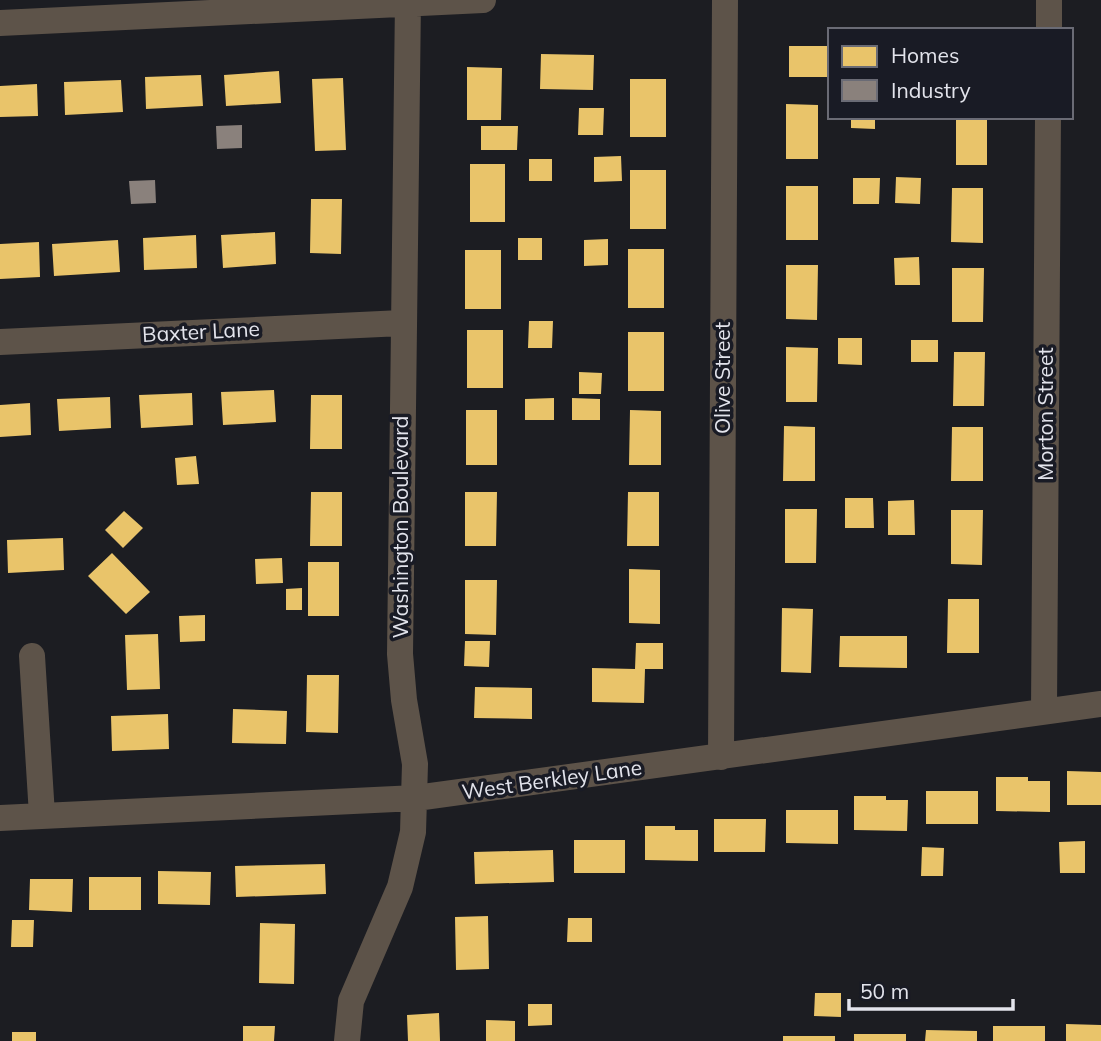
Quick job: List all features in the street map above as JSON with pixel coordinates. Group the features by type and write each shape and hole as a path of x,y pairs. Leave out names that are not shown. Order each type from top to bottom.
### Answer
{"street":[{"path":"0,23 483,0"},
{"name":"Olive Street","path":"722,757 725,0"},
{"path":"1049,0 1049,28"},
{"name":"Washington Boulevard","path":"347,1041 351,1001 400,887 413,832 416,798 415,764 404,700 400,654 408,2"},
{"name":"Morton Street","path":"1044,710 1048,119"},
{"name":"Baxter Lane","path":"0,342 402,323"},
{"path":"32,656 42,815"},
{"name":"West Berkley Lane","path":"0,818 416,798 1101,704"}],"building: Homes":[{"path":"789,46 828,46 828,77 789,77"},
{"path":"541,54 594,55 593,90 540,89"},
{"path":"467,67 502,68 501,120 467,120"},
{"path":"279,71 281,103 226,106 224,75"},
{"path":"201,75 203,106 146,109 145,77"},
{"path":"343,78 346,150 315,151 312,79"},
{"path":"630,79 666,79 666,137 630,137"},
{"path":"121,80 123,112 65,115 64,82"},
{"path":"37,84 38,116 0,117 0,86"},
{"path":"786,104 818,105 818,159 786,159"},
{"path":"579,108 604,108 603,135 578,135"},
{"path":"851,119 875,119 875,129 851,128"},
{"path":"956,119 987,119 987,165 956,165"},
{"path":"481,126 518,126 517,150 481,150"},
{"path":"621,156 622,181 594,182 594,157"},
{"path":"529,159 552,159 552,181 529,181"},
{"path":"470,164 505,164 505,222 470,222"},
{"path":"630,170 666,170 666,229 630,229"},
{"path":"896,177 921,178 920,204 895,203"},
{"path":"853,178 880,178 879,204 853,204"},
{"path":"786,186 818,186 818,240 786,240"},
{"path":"952,188 983,188 983,243 951,242"},
{"path":"311,199 342,199 341,254 310,253"},
{"path":"275,232 276,264 223,268 221,235"},
{"path":"196,235 197,268 144,270 143,238"},
{"path":"518,238 542,238 542,260 518,260"},
{"path":"608,239 608,265 584,266 584,240"},
{"path":"118,240 120,272 54,276 52,244"},
{"path":"39,242 40,277 0,279 0,244"},
{"path":"628,249 664,249 664,308 628,308"},
{"path":"465,250 501,250 501,309 465,309"},
{"path":"919,257 920,285 895,285 894,258"},
{"path":"786,265 818,265 817,320 786,319"},
{"path":"952,268 984,268 983,322 952,322"},
{"path":"529,321 553,321 552,348 528,348"},
{"path":"467,330 503,330 503,388 467,388"},
{"path":"628,332 664,332 664,391 628,391"},
{"path":"838,338 862,338 862,365 838,364"},
{"path":"911,340 938,340 938,362 911,362"},
{"path":"786,347 818,348 817,402 786,402"},
{"path":"954,352 985,352 984,406 953,406"},
{"path":"579,372 602,373 601,394 579,394"},
{"path":"274,390 276,422 223,425 221,392"},
{"path":"192,393 193,425 141,428 139,395"},
{"path":"311,395 342,395 342,449 310,449"},
{"path":"110,397 111,428 59,431 57,399"},
{"path":"554,398 554,420 525,420 525,399"},
{"path":"572,398 600,399 600,420 572,420"},
{"path":"30,403 31,435 0,437 0,405"},
{"path":"466,410 497,410 497,465 466,465"},
{"path":"630,410 661,411 661,465 629,465"},
{"path":"784,426 815,427 815,481 783,481"},
{"path":"952,427 983,427 983,481 951,481"},
{"path":"196,456 199,484 177,485 175,458"},
{"path":"311,492 342,492 342,546 310,546"},
{"path":"465,492 497,492 496,546 465,546"},
{"path":"628,492 659,492 659,546 627,546"},
{"path":"845,498 873,498 874,528 845,528"},
{"path":"914,500 915,535 888,535 888,501"},
{"path":"785,509 817,509 816,563 785,563"},
{"path":"951,510 983,510 982,565 951,564"},
{"path":"124,511 143,528 123,548 105,530"},
{"path":"63,538 64,570 8,573 7,540"},
{"path":"112,553 150,592 126,614 88,576"},
{"path":"282,558 283,583 256,584 255,559"},
{"path":"308,562 339,562 339,616 308,616"},
{"path":"629,569 660,570 660,624 629,623"},
{"path":"465,580 497,580 496,635 465,634"},
{"path":"302,588 302,610 286,610 286,589"},
{"path":"948,599 979,599 979,653 947,653"},
{"path":"782,608 813,609 811,673 781,672"},
{"path":"205,615 205,641 180,642 179,616"},
{"path":"158,634 160,689 127,690 125,635"},
{"path":"840,636 907,636 907,668 839,667"},
{"path":"465,641 490,641 489,667 464,666"},
{"path":"636,643 663,643 663,669 645,669 644,703 592,702 592,668 635,669"},
{"path":"307,675 339,675 338,733 306,732"},
{"path":"475,687 532,688 532,719 474,718"},
{"path":"233,709 287,711 286,744 232,743"},
{"path":"168,714 169,749 112,751 111,716"},
{"path":"1067,771 1101,772 1101,805 1067,805"},
{"path":"996,777 1028,777 1028,781 1050,781 1050,812 996,811"},
{"path":"926,791 978,791 978,824 926,824"},
{"path":"854,796 886,796 886,800 908,800 907,831 854,830"},
{"path":"786,810 838,810 838,844 786,843"},
{"path":"714,819 766,819 765,852 714,852"},
{"path":"645,826 675,826 675,830 698,830 698,861 645,860"},
{"path":"574,840 625,840 625,873 574,873"},
{"path":"1085,841 1085,873 1060,873 1059,842"},
{"path":"922,847 944,848 943,876 921,876"},
{"path":"553,850 554,882 475,884 474,852"},
{"path":"325,864 326,894 236,897 235,866"},
{"path":"158,871 211,872 210,905 158,904"},
{"path":"89,877 141,877 141,910 89,910"},
{"path":"30,879 73,879 72,912 29,910"},
{"path":"488,916 489,969 456,970 455,917"},
{"path":"568,918 592,918 592,942 567,942"},
{"path":"12,920 34,920 33,947 11,947"},
{"path":"260,923 295,924 294,984 259,983"},
{"path":"815,993 841,993 841,1017 814,1016"},
{"path":"528,1004 552,1004 552,1025 528,1026"},
{"path":"439,1013 440,1041 408,1041 407,1015"},
{"path":"486,1020 515,1021 515,1041 486,1041"},
{"path":"1066,1024 1101,1025 1101,1041 1066,1041"},
{"path":"243,1026 275,1026 274,1041 243,1041"},
{"path":"993,1026 1045,1026 1045,1041 993,1041"},
{"path":"926,1030 977,1031 977,1041 925,1041"},
{"path":"12,1032 36,1032 36,1041 12,1041"},
{"path":"854,1034 906,1034 906,1041 854,1041"},
{"path":"783,1036 835,1036 835,1041 783,1041"}],"building: Industry":[{"path":"242,125 242,148 217,149 216,126"},
{"path":"155,180 156,203 131,204 129,181"}]}
